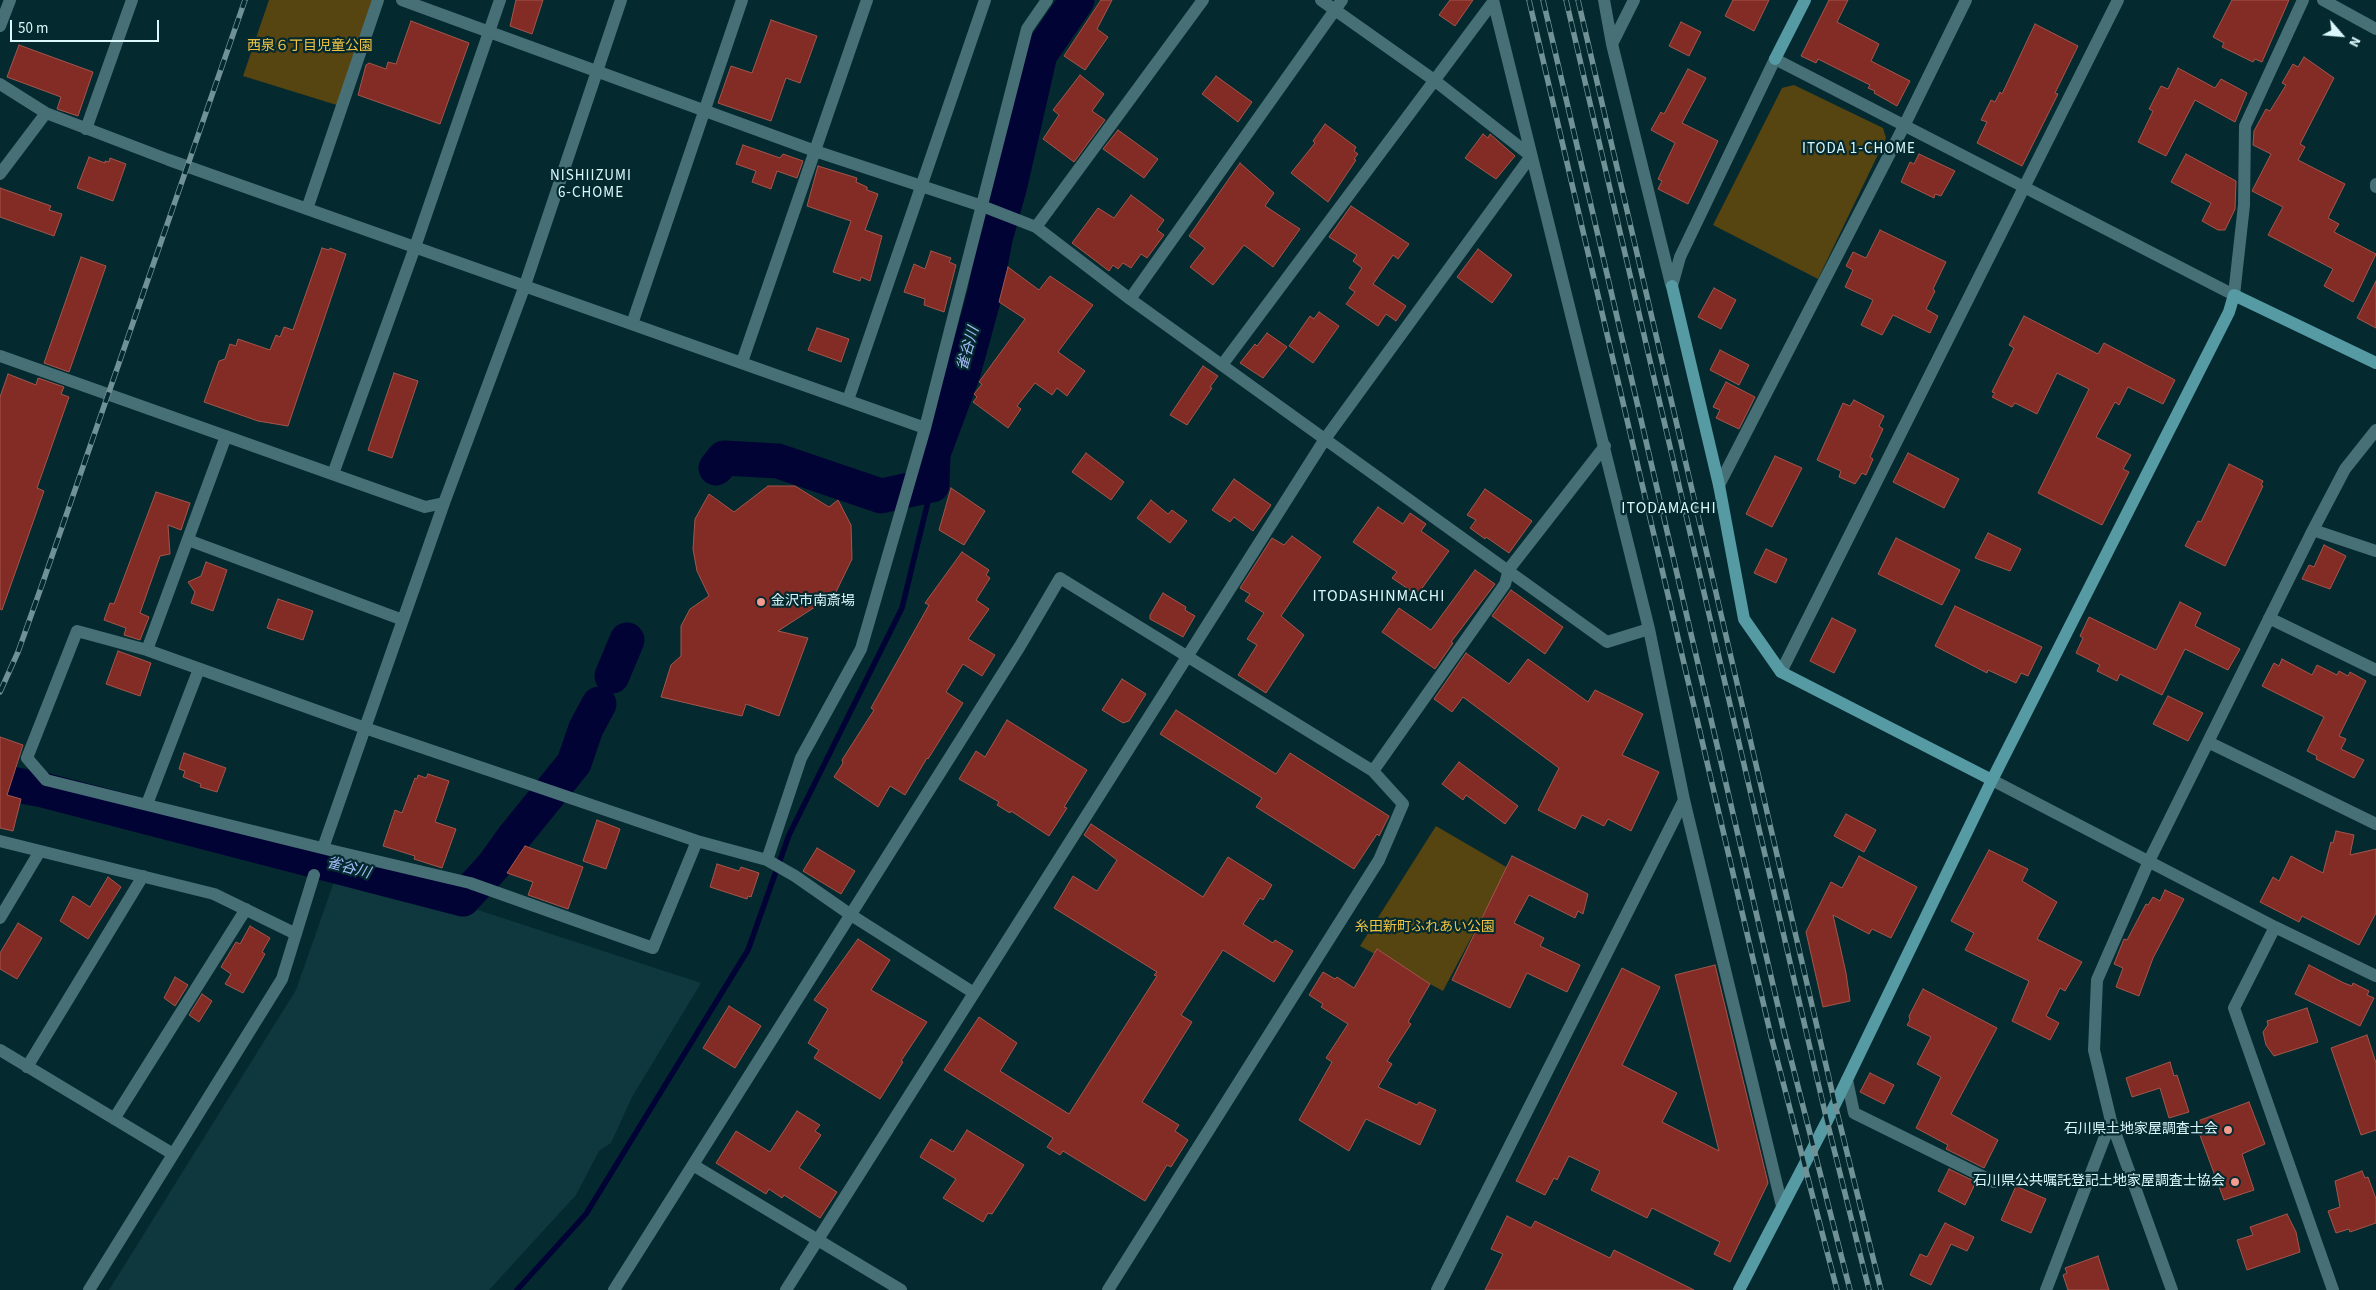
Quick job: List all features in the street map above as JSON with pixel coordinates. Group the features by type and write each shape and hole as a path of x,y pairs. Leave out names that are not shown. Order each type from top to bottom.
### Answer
{"street":[{"path":"0,26 10,0"},
{"path":"86,129 132,0"},
{"path":"308,208 378,0"},
{"path":"402,0 815,151 986,208 1036,227 1130,299 1509,569 1608,642 1649,629"},
{"path":"333,474 415,247 500,0"},
{"path":"323,848 444,503 524,288 622,0"},
{"path":"632,324 742,0"},
{"path":"742,362 867,0"},
{"path":"848,400 985,0"},
{"path":"771,862 801,758 860,649 910,481 986,208 1027,29 1047,0"},
{"path":"1036,227 1203,0"},
{"path":"1322,0 1338,5 1531,156"},
{"path":"1604,0 1612,44 1719,485 1744,619 1780,672 2276,927 2376,976"},
{"path":"1612,44 1634,0"},
{"path":"1672,286 1680,257 1805,0"},
{"path":"1719,485 1904,126 1966,0"},
{"path":"1780,672 2118,0"},
{"path":"1739,1290 1847,1080 1992,780 2229,312 2234,294 2244,206 2245,126 2303,0"},
{"path":"2323,0 2376,29"},
{"path":"1222,365 1493,1"},
{"path":"1493,1 1649,629 1684,800 1782,1206"},
{"path":"1130,299 1338,5"},
{"path":"1775,59 2234,294 2376,363"},
{"path":"0,84 46,113 86,129 524,288 742,362 925,428"},
{"path":"0,174 46,113"},
{"path":"786,1290 1325,438 1531,156"},
{"path":"0,356 426,507 444,503"},
{"path":"2172,1290 2111,1121 2094,1050 2097,980 2148,861 2313,530 2345,469 2376,430"},
{"path":"147,650 226,436"},
{"path":"1373,772 1505,584 1509,569 1605,446"},
{"path":"2313,530 2376,550"},
{"path":"188,540 403,620"},
{"path":"614,1290 1020,646 1060,578 1373,772 1403,804 1379,860 1108,1290"},
{"path":"2269,618 2376,670"},
{"path":"697,840 653,948 470,883 46,780 27,758 77,631 147,650 365,728 538,787 697,840 771,862 796,876 851,915 974,993"},
{"path":"147,804 199,669"},
{"path":"2208,742 2376,824"},
{"path":"1438,1290 1684,800"},
{"path":"0,841 214,894 296,934"},
{"path":"0,918 40,851"},
{"path":"27,1066 143,876"},
{"path":"89,1290 282,979 314,876"},
{"path":"114,1119 246,909"},
{"path":"2276,927 2234,1008 2333,1290"},
{"path":"0,1050 173,1154"},
{"path":"1847,1080 1854,1113 1994,1182"},
{"path":"2046,1290 2111,1121"},
{"path":"693,1165 901,1290"}],"shaded area":[{"path":"336,876 478,910 701,983 632,1097 611,1143 599,1151 576,1195 489,1290 109,1290 296,990"}],"green space":[{"name":"西泉６丁目児童公園","path":"269,0 376,0 340,106 243,76"},
{"path":"1794,85 1883,128 1886,138 1818,279 1713,225 1782,88"},
{"name":"糸田新町ふれあい公園","path":"1436,826 1508,868 1443,991 1360,946"}],"building":[{"path":"516,0 543,0 532,34 510,26"},
{"path":"1101,0 1112,0 1097,29 1108,37 1085,70 1064,56"},
{"path":"1450,0 1473,0 1455,26 1439,15"},
{"path":"1733,0 1769,0 1754,31 1725,16"},
{"path":"1829,0 1848,0 1837,22 1879,44 1871,61 1910,81 1897,106 1874,93 1875,91 1868,88 1870,85 1818,59 1816,63 1801,56"},
{"path":"2232,0 2289,0 2262,62 2255,59 2253,62 2222,47 2224,43 2213,37"},
{"path":"771,20 817,36 800,83 786,78 771,121 718,103 731,66 752,73"},
{"path":"411,21 469,43 440,124 358,95 366,65 369,63 386,69 388,62 396,64"},
{"path":"1681,22 1701,32 1689,56 1669,46"},
{"path":"2035,24 2078,46 2055,93 2058,94 2022,166 1977,143 1987,122 1981,120 1991,100 1995,102 2000,92 2002,94"},
{"path":"19,45 93,72 78,116 57,109 61,97 7,77"},
{"path":"2304,57 2334,78 2300,144 2305,147 2298,160 2345,184 2328,218 2339,224 2334,232 2376,254 2353,302 2324,286 2333,269 2268,235 2283,207 2252,191 2271,154 2253,145 2254,131 2266,109 2270,111 2286,85 2282,83 2293,64 2298,67"},
{"path":"2178,68 2215,88 2221,79 2247,93 2235,122 2195,100 2166,156 2138,142 2153,111 2149,109 2161,86 2168,89"},
{"path":"1688,69 1706,78 1682,123 1718,141 1688,204 1658,189 1662,181 1658,179 1675,143 1651,130 1661,112 1664,114"},
{"path":"1080,75 1104,94 1092,111 1105,120 1074,162 1043,139 1059,115 1053,110"},
{"path":"1216,76 1252,102 1238,122 1202,94"},
{"path":"1325,124 1356,147 1354,151 1358,154 1328,202 1291,173 1315,143 1313,141"},
{"path":"1118,130 1158,159 1144,178 1103,149"},
{"path":"1483,134 1488,138 1490,134 1515,156 1496,179 1465,158"},
{"path":"743,145 780,158 783,154 803,161 797,178 777,171 771,189 752,182 756,171 736,164"},
{"path":"1919,154 1955,171 1941,196 1935,194 1934,198 1901,182 1910,162 1914,164"},
{"path":"2186,154 2236,181 2235,209 2225,230 2218,230 2202,221 2211,203 2171,182"},
{"path":"89,157 105,163 105,161 109,162 110,158 126,164 113,201 77,188"},
{"path":"1240,163 1274,193 1265,206 1300,229 1273,267 1244,245 1213,285 1190,267 1205,248 1189,236"},
{"path":"818,166 857,178 856,182 867,187 867,190 878,194 865,230 882,236 870,281 861,277 860,281 833,272 851,221 807,206"},
{"path":"0,188 51,206 49,210 62,214 54,236 0,217"},
{"path":"1131,195 1164,220 1157,230 1164,235 1147,258 1141,254 1131,268 1123,263 1118,269 1113,265 1109,271 1072,243 1098,208 1114,218"},
{"path":"1351,206 1409,244 1398,259 1393,255 1373,284 1406,306 1396,321 1386,314 1378,326 1346,304 1355,292 1349,288 1362,268 1353,261 1357,255 1329,237"},
{"path":"1880,230 1946,262 1926,309 1938,316 1930,333 1893,315 1882,335 1861,325 1873,300 1845,287 1853,270 1846,266 1853,252 1866,258"},
{"path":"322,248 329,250 330,248 346,254 288,426 258,421 204,402 219,361 225,359 230,344 236,346 238,339 270,350 276,335 280,337 284,327 293,330"},
{"path":"1478,249 1512,275 1492,303 1457,277"},
{"path":"931,251 951,258 949,262 956,265 944,312 924,305 925,299 904,292 914,264 925,269"},
{"path":"81,257 106,266 69,372 44,363"},
{"path":"1008,267 1039,290 1050,276 1093,305 1058,352 1085,371 1067,396 1057,388 1052,395 1035,383 1017,406 1021,409 1008,428 973,402 977,397 974,394 982,384 979,382 1025,319 999,302"},
{"path":"2376,281 2376,328 2357,318"},
{"path":"1714,288 1736,300 1721,329 1698,317"},
{"path":"1319,312 1339,326 1313,363 1289,346 1310,316 1314,319"},
{"path":"2024,316 2098,354 2104,343 2175,380 2163,404 2128,387 2119,405 2115,402 2096,437 2131,455 2123,469 2129,472 2102,525 2038,493 2089,389 2057,373 2037,414 2015,403 2012,407 1992,397 1995,393 1992,392 2014,348 2009,345"},
{"path":"817,328 849,339 841,362 808,350"},
{"path":"1267,333 1287,347 1263,378 1240,363 1255,344 1257,346"},
{"path":"1720,350 1749,365 1739,385 1710,370"},
{"path":"1203,366 1218,376 1187,425 1170,415"},
{"path":"394,373 418,381 392,458 368,450"},
{"path":"8,374 36,385 38,378 64,387 61,394 69,397 37,488 44,491 2,610 0,609 0,397"},
{"path":"1726,382 1755,397 1739,429 1716,418 1720,410 1713,407"},
{"path":"1854,400 1884,416 1879,426 1883,429 1870,457 1873,459 1866,475 1862,473 1855,484 1839,477 1841,471 1817,460 1843,403 1850,406"},
{"path":"1086,453 1124,482 1111,500 1072,472"},
{"path":"1908,453 1959,479 1944,508 1893,482"},
{"path":"1775,456 1802,468 1772,527 1746,514"},
{"path":"2229,464 2263,481 2261,485 2263,486 2225,566 2185,546 2198,521 2201,522"},
{"path":"1234,479 1271,505 1253,531 1234,517 1230,522 1212,510"},
{"name":"金沢市南斎場","path":"768,486 795,486 829,507 838,500 851,525 852,559 835,594 778,631 808,638 779,716 746,704 742,716 661,697 671,665 681,656 681,626 690,609 709,596 697,571 693,549 695,519 709,494 734,512"},
{"path":"951,488 985,511 964,545 939,530"},
{"path":"1485,489 1532,521 1509,553 1470,528 1476,520 1467,515"},
{"path":"156,492 190,503 181,530 168,525 170,554 160,556 140,613 149,617 140,640 124,635 126,628 104,620 110,603 114,604"},
{"path":"1151,500 1168,514 1172,510 1187,521 1170,543 1137,518"},
{"path":"1378,507 1403,524 1410,513 1426,524 1421,531 1449,551 1417,595 1392,578 1397,572 1353,542"},
{"path":"1988,533 2021,549 2010,571 1975,558"},
{"path":"1292,536 1321,557 1281,616 1304,635 1266,693 1238,675 1257,645 1247,639 1264,613 1245,601 1250,594 1240,588 1272,538 1284,545"},
{"path":"1896,538 1960,570 1942,605 1878,574"},
{"path":"2324,545 2346,556 2330,589 2302,579 2309,565 2314,567"},
{"path":"1766,549 1787,559 1776,583 1754,573"},
{"path":"962,552 989,570 986,575 990,578 976,600 989,609 968,639 995,655 982,676 963,664 946,692 963,703 905,795 890,786 878,807 834,777 843,763 842,760 874,710 871,708 929,605 925,603"},
{"path":"206,562 227,570 213,611 191,603 195,592 188,582 201,576"},
{"path":"1475,570 1495,584 1451,642 1453,643 1435,669 1382,632 1399,608 1431,630"},
{"path":"1511,590 1563,627 1545,654 1492,616"},
{"path":"1163,593 1186,607 1185,610 1195,616 1183,637 1150,619 1150,615"},
{"path":"278,599 313,611 303,640 267,628"},
{"path":"2180,602 2201,613 2195,626 2240,649 2228,670 2185,649 2162,695 2120,674 2117,681 2097,671 2100,665 2076,653 2083,638 2080,636 2089,617 2156,650"},
{"path":"1955,606 2042,647 2028,676 2021,673 2016,683 1988,670 1987,673 1935,646"},
{"path":"1832,618 1856,630 1834,673 1810,661"},
{"path":"118,651 151,663 140,696 106,684"},
{"path":"1466,653 1509,684 1528,659 1588,702 1595,690 1643,714 1622,755 1659,772 1631,831 1608,819 1604,826 1582,815 1575,829 1538,810 1559,768 1463,697 1452,712 1434,699"},
{"path":"2282,659 2312,675 2317,665 2337,675 2339,671 2348,676 2350,672 2366,681 2339,736 2346,739 2341,749 2364,760 2354,778 2316,759 2317,756 2307,751 2324,717 2262,686 2274,663 2279,666"},
{"path":"1122,679 1146,694 1129,721 1123,723 1102,710"},
{"path":"2168,696 2203,713 2188,741 2153,724"},
{"path":"1176,710 1276,774 1290,753 1389,816 1379,836 1377,834 1354,869 1256,807 1262,798 1160,734"},
{"path":"1007,720 1087,770 1064,807 1067,808 1049,836 1011,811 1010,813 997,805 999,802 959,779 976,751 985,757"},
{"path":"0,737 23,745 7,795 21,799 13,831 0,828"},
{"path":"184,753 226,768 217,792 200,787 201,784 183,777 185,771 179,769"},
{"path":"1459,762 1518,806 1505,824 1466,795 1463,800 1442,784"},
{"path":"428,774 449,781 435,822 456,829 442,868 414,859 415,856 383,846 395,810 402,813 415,778 417,779 418,775 426,778"},
{"path":"1846,814 1876,830 1864,852 1834,836"},
{"path":"597,820 620,829 606,869 583,861"},
{"path":"1091,824 1203,897 1228,857 1272,885 1263,900 1260,898 1243,924 1273,943 1275,940 1293,951 1274,982 1223,950 1181,1015 1192,1022 1142,1102 1179,1125 1175,1131 1188,1140 1171,1167 1167,1165 1145,1201 1063,1151 1060,1155 1047,1147 1053,1138 944,1070 979,1017 1017,1043 1000,1071 1069,1114 1157,976 1154,975 1157,972 1054,908 1073,876 1097,891 1117,860 1084,835"},
{"path":"2336,831 2354,835 2350,855 2376,849 2376,913 2359,945 2302,916 2299,922 2260,902 2273,877 2279,881 2291,856 2323,873 2331,842 2333,843"},
{"path":"525,846 583,867 568,909 528,895 533,882 507,873"},
{"path":"817,848 855,871 841,894 803,871"},
{"path":"1989,850 2028,869 2022,881 2057,902 2037,939 2082,962 2065,991 2060,988 2046,1016 2059,1023 2050,1040 2012,1021 2029,981 1965,950 1974,933 1951,921"},
{"path":"1512,856 1588,894 1583,914 1578,911 1575,918 1529,895 1514,923 1544,938 1540,946 1580,965 1567,992 1527,973 1510,1008 1452,980"},
{"path":"1859,856 1917,887 1891,938 1872,929 1869,934 1833,915 1846,973 1850,1001 1823,1007 1806,932 1831,882 1842,888"},
{"path":"717,864 739,871 741,867 759,873 751,897 748,896 747,899 710,887"},
{"path":"108,877 121,887 88,939 60,921 73,896 90,907"},
{"path":"2165,890 2184,899 2153,958 2139,996 2116,987 2123,968 2114,964 2124,939 2127,940 2146,904 2148,905 2153,897 2160,901"},
{"path":"18,923 42,938 17,979 0,969 0,953"},
{"path":"250,926 270,938 262,952 265,954 243,993 225,984 231,974 221,967 236,942 240,944"},
{"path":"858,939 890,960 871,990 927,1022 901,1061 903,1062 880,1099 814,1058 819,1050 808,1043 828,1009 814,1000"},
{"path":"1377,949 1430,984 1408,1022 1411,1024 1387,1061 1392,1064 1378,1087 1417,1105 1419,1102 1436,1110 1420,1145 1366,1119 1349,1151 1299,1120 1332,1062 1326,1058 1348,1024 1321,1007 1323,1004 1309,995 1323,972 1335,979 1337,977 1354,988"},
{"path":"1715,965 1768,1183 1730,1262 1714,1254 1720,1242 1652,1208 1647,1218 1591,1190 1600,1171 1569,1156 1557,1180 1554,1178 1545,1195 1516,1181 1622,968 1660,987 1622,1065 1677,1093 1662,1122 1719,1151 1675,975"},
{"path":"2309,965 2344,983 2352,986 2353,983 2369,991 2367,995 2374,998 2360,1026 2295,994"},
{"path":"175,977 188,985 175,1006 164,998"},
{"path":"1923,989 1997,1028 1951,1114 1998,1140 1984,1168 1946,1149 1948,1145 1916,1128 1941,1077 1917,1064 1931,1037 1907,1025 1910,1020 1909,1016"},
{"path":"202,994 212,1001 199,1022 189,1015"},
{"path":"729,1006 761,1026 735,1068 703,1048"},
{"path":"2307,1008 2318,1042 2274,1056 2266,1045 2263,1032 2268,1025 2267,1021"},
{"path":"2367,1035 2376,1063 2376,1130 2361,1135 2331,1048"},
{"path":"2170,1062 2174,1076 2177,1075 2189,1112 2169,1118 2160,1088 2132,1097 2126,1078"},
{"path":"1870,1073 1894,1085 1884,1104 1860,1092"},
{"path":"2249,1102 2265,1144 2242,1154 2254,1190 2224,1200 2195,1122"},
{"path":"797,1111 820,1125 815,1131 821,1135 799,1168 837,1192 820,1218 784,1195 782,1198 769,1189 766,1194 716,1163 736,1131 770,1152"},
{"path":"967,1130 1024,1165 992,1214 988,1213 983,1222 943,1198 956,1179 920,1157 931,1139 953,1152"},
{"path":"1949,1169 1976,1182 1965,1205 1938,1191"},
{"path":"2362,1171 2365,1178 2368,1177 2376,1199 2376,1223 2350,1232 2349,1229 2336,1233 2328,1211 2340,1207 2335,1181"},
{"path":"2016,1186 2046,1199 2031,1233 2001,1220"},
{"path":"2287,1214 2296,1232 2300,1252 2247,1270 2237,1240 2253,1235 2250,1227"},
{"path":"1507,1216 1531,1228 1535,1221 1610,1258 1614,1250 1694,1290 1485,1290 1503,1254 1491,1249"},
{"path":"1945,1223 1974,1237 1967,1251 1951,1244 1931,1285 1910,1275 1920,1254 1927,1257"},
{"path":"2098,1256 2109,1290 2068,1290 2063,1275 2067,1273 2065,1268"}],"waterway":[{"name":"雀谷川","path":"716,468 724,458 778,461 881,496 932,485 933,454 963,373 985,293 995,239 1010,185 1040,54 1077,0"},
{"path":"517,1290 586,1214 748,950 789,835 902,608 932,485"},
{"name":"雀谷川","path":"612,676 627,640"},
{"name":"雀谷川","path":"0,782 43,790 463,899 494,865 514,837 574,763 586,728 599,704"}],"railway":[{"path":"0,692 18,652 43,582 245,0"},
{"path":"1529,0 1771,1036 1837,1290"},
{"path":"1543,0 1784,1032 1850,1290"},
{"path":"1566,0 1827,1121 1869,1290"},
{"path":"1578,0 1835,1104 1881,1290"}],"place":[{"name":"金沢市南斎場","path":"761,602"},
{"name":"石川県土地家屋調査士会","path":"2228,1130"},
{"name":"石川県公共嘱託登記土地家屋調査士協会","path":"2235,1182"}],"district":[{"name":"ITODA 1-CHOME","path":"1859,150"},
{"name":"NISHIIZUMI 6-CHOME","path":"591,186"},
{"name":"ITODAMACHI","path":"1669,509"},
{"name":"ITODASHINMACHI","path":"1379,597"}]}
